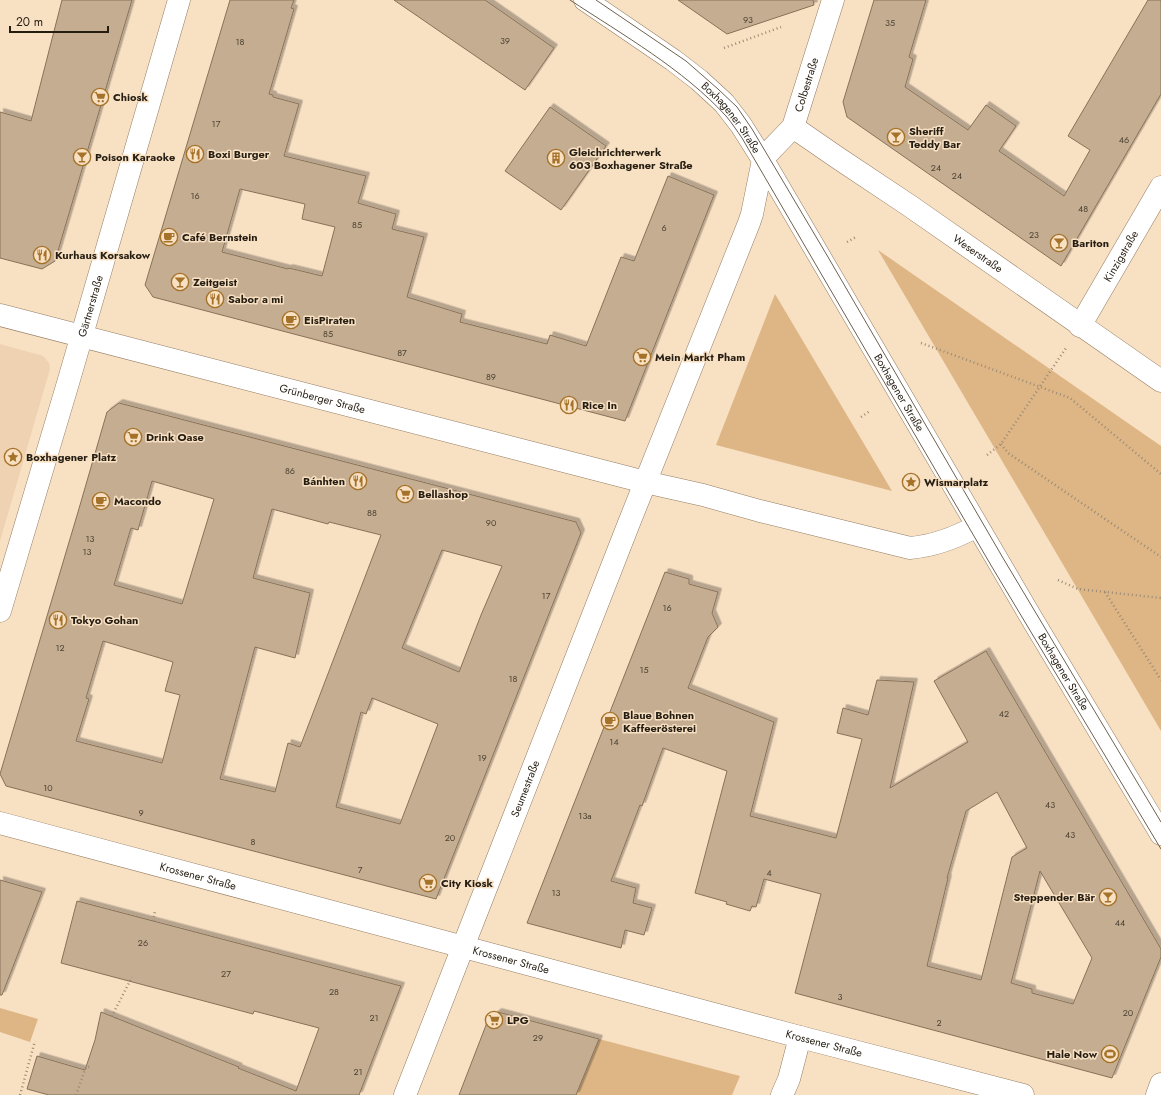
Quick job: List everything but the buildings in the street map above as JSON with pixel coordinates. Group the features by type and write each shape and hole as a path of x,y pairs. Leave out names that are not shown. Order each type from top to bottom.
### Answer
{"street":[{"name":"Gärtnerstraße","path":"0,611 180,0"},
{"name":"Boxhagener Straße","path":"584,0 673,60 699,80 724,103 741,124 977,526 1161,834"},
{"name":"Colbestraße","path":"763,160 793,127 832,0"},
{"name":"Weserstraße","path":"793,127 910,206 1080,326 1161,381"},
{"path":"763,160 752,214 645,482 910,548 934,544 977,526"},
{"name":"Kinzigstraße","path":"1080,326 1161,187"},
{"name":"Grünberger Straße","path":"0,315 645,482"},
{"name":"Seumestraße","path":"405,1095 645,482"},
{"name":"Krossener Straße","path":"0,823 800,1037 1023,1095"},
{"path":"782,1095 789,1079 800,1037"},
{"path":"1157,1095 1161,1084"}],"path":[{"path":"724,48 781,27"},
{"path":"847,242 856,237"},
{"path":"921,343 1070,398 1161,474"},
{"path":"987,456 1001,444 1051,370"},
{"path":"861,417 870,411"},
{"path":"1001,444 1008,453 1161,557"},
{"path":"1058,580 1078,589 1161,598"},
{"path":"1105,592 1161,680"},
{"path":"153,921 155,911"},
{"path":"116,1018 112,1016 132,977"},
{"path":"20,1095 35,1041"},
{"path":"76,1095 86,1067 90,1067"}],"shaded area":[{"path":"878,250 1161,446 1161,731"},
{"name":"Wismarplatz","path":"775,294 892,491 716,445"},
{"name":"Boxhagener Platz","path":"0,344 43,356 49,363 50,369 0,541"},
{"path":"0,1008 38,1019 30,1042 0,1032"},
{"path":"599,1039 740,1076 732,1095 576,1095"}],"tram line":[{"path":"570,0 652,54 691,83 726,116 742,138 992,567 1161,849"},
{"path":"596,0 686,61 737,107 752,129 828,257 1003,558 1161,822"}],"place":[{"name":"Chiosk","path":"100,97"},
{"name":"Sheriff Teddy Bar","path":"896,137"},
{"name":"Boxi Burger","path":"195,154"},
{"name":"Poison Karaoke","path":"82,157"},
{"name":"Gleichrichterwerk 603 Boxhagener Straße","path":"556,158"},
{"name":"Café Bernstein","path":"169,237"},
{"name":"Bariton","path":"1059,243"},
{"name":"Kurhaus Korsakow","path":"42,255"},
{"name":"Zeitgeist","path":"180,282"},
{"name":"Sabor a mi","path":"215,299"},
{"name":"EisPiraten","path":"291,320"},
{"name":"Mein Markt Pham","path":"642,357"},
{"name":"Rice In","path":"569,405"},
{"name":"Drink Oase","path":"133,437"},
{"name":"Boxhagener Platz","path":"13,457"},
{"name":"Bánhten","path":"358,481"},
{"name":"Wismarplatz","path":"911,482"},
{"name":"Bellashop","path":"405,494"},
{"name":"Macondo","path":"101,501"},
{"name":"Tokyo Gohan","path":"58,620"},
{"name":"Blaue Bohnen Kaffeerösterei","path":"610,721"},
{"name":"City Kiosk","path":"428,883"},
{"name":"Steppender Bär","path":"1108,897"},
{"name":"LPG","path":"494,1020"},
{"name":"Hale Now","path":"1110,1054"}]}
